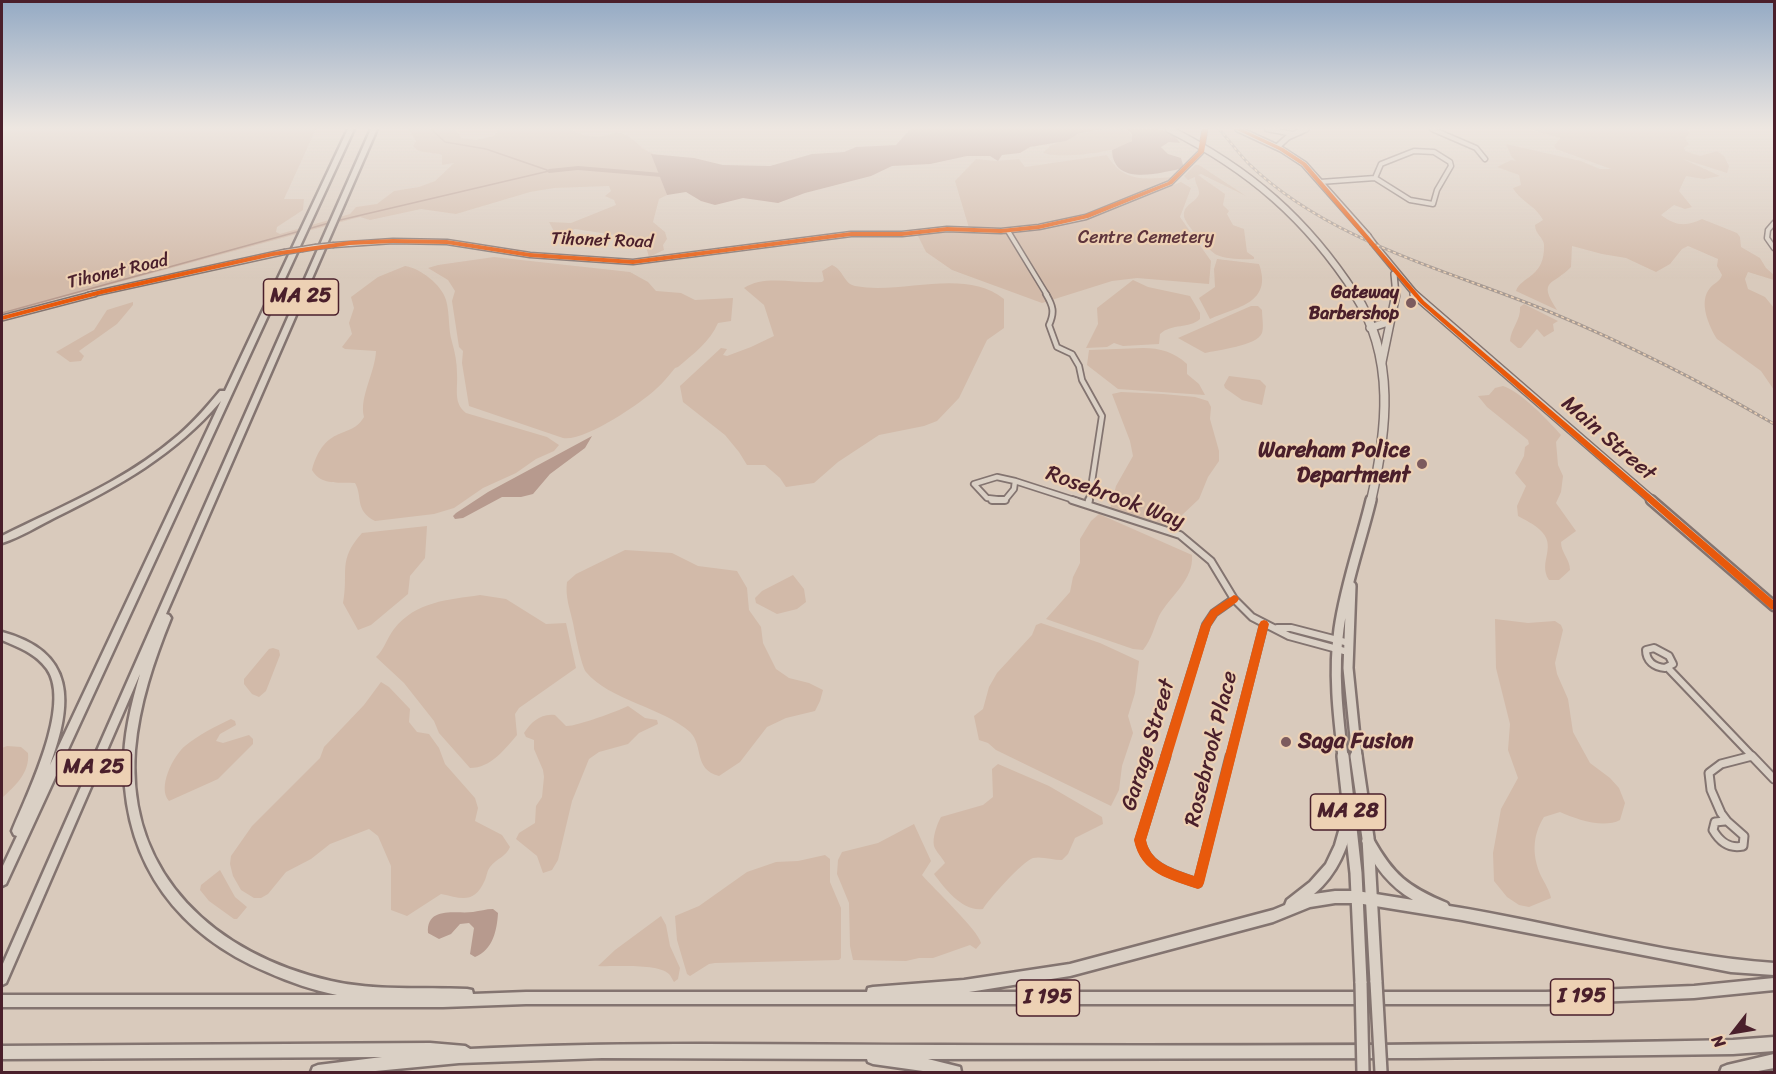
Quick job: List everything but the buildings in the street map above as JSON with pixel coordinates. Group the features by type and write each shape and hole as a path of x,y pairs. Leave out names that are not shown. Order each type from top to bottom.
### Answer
{"highway":[{"name":"MA 25","path":"2,880 328,179"},
{"name":"MA 25","path":"2,979 352,179"},
{"path":"2,540 106,487 156,458 202,420 235,376"},
{"path":"177,582 135,716 129,766 131,800 138,834 152,867 174,900 202,927 232,949 250,960 291,977 332,988 364,992 526,998"},
{"path":"2,636 24,643 43,655 55,670 61,695 60,715 48,754 2,880"},
{"path":"1273,916 1321,882 1343,846 1349,818"},
{"path":"1368,841 1381,867 1405,890 1462,914"},
{"path":"817,998 964,987 1060,972 1273,916 1311,901 1335,897 1357,897 1462,914 1731,966 1774,969"},
{"name":"I 195","path":"526,998 1546,998 1694,992 1774,984"},
{"path":"2,1000 443,1001 526,998"},
{"path":"318,1072 426,1060 615,1051 1460,1052 1699,1048 1774,1044"},
{"path":"2,1053 430,1050 500,1056"},
{"path":"835,1052 918,1063 955,1072"},
{"path":"1727,1072 1774,1061"}],"main road":[{"name":"MA 28","path":"1252,179 1291,211 1337,266 1355,296 1370,329 1382,365 1386,408 1381,452 1351,579 1341,611 1337,645 1342,759 1357,897 1363,1072"},
{"name":"Main Street","path":"1317,179 1368,236 1416,296 1533,400 1774,606"},
{"path":"1382,365 1383,346 1398,289 1393,270"},
{"name":"Main Street","path":"1398,289 1416,296"},
{"path":"1370,329 1385,322 1392,314"},
{"path":"1370,329 1387,329"},
{"name":"MA 28","path":"1351,579 1349,648 1352,718 1368,841 1381,1072"}],"street":[{"name":"Tihonet Road","path":"2,318 101,292 315,247 393,241 447,242 530,255 633,262 851,234 902,234 947,229 1008,231 1078,219 1164,186 1174,179"},
{"path":"1320,182 1360,179"},
{"path":"1377,179 1399,195 1429,205 1435,202 1437,190 1443,179"},
{"path":"1774,223 1768,230 1767,238 1774,248"},
{"path":"1008,231 1052,304 1054,315 1049,325 1057,347 1072,354 1079,366 1082,380 1102,416 1088,505"},
{"name":"Rosebrook Way","path":"1015,481 1014,489 1005,500 989,499 974,484 994,477 1015,481 1180,535 1211,561 1234,599 1246,612 1289,636 1349,648"},
{"name":"Garage Street","path":"1198,883 1151,863 1143,853 1140,840 1206,625 1211,616 1234,599"},
{"name":"Rosebrook Place","path":"1198,883 1264,624"},
{"path":"1668,668 1673,664 1669,656 1660,650 1646,650 1648,661 1658,667 1668,668 1774,779"},
{"path":"1725,821 1715,822 1713,826 1716,836 1727,845 1743,846 1746,842 1742,832 1725,821 1710,788 1709,773 1721,764 1752,756"}],"green space":[{"path":"2,179 293,179 284,199 304,199 303,210 277,227 276,232 280,234 350,214 356,207 377,204 394,191 419,187 437,179 661,179 667,195 659,199 653,222 665,232 667,239 663,245 664,250 649,257 645,244 634,236 575,229 556,235 549,222 571,223 616,205 614,200 605,196 611,191 609,186 554,188 530,192 456,214 421,209 370,220 360,217 2,314"},
{"path":"957,179 1170,179 1162,185 1079,217 997,230 969,228 955,181"},
{"path":"1195,179 1204,179 1225,194 1223,205 1229,211 1227,214 1233,225 1244,229 1247,252 1254,259 1235,259 1217,255 1188,225 1184,212 1199,194"},
{"path":"1211,179 1220,179 1246,196"},
{"path":"1520,179 1685,179 1679,191 1692,207 1685,209 1674,205 1661,215 1672,222 1682,224 1702,219 1737,233 1741,247 1760,258 1774,275 1774,280 1748,272 1745,279 1748,289 1765,297 1774,308 1774,390 1761,371 1717,339 1708,321 1705,300 1710,288 1722,275 1717,266 1718,259 1688,246 1682,249 1670,264 1656,272 1626,258 1572,246 1571,267 1548,288 1548,293 1557,310 1516,291 1541,264 1544,245 1535,225 1543,220 1513,188 1521,185"},
{"name":"Centre Cemetery","path":"1181,182 1191,188 1180,217 1211,261 1209,284 1137,278 1112,281 1042,303 952,270 926,252 917,234 950,231 1004,233 1060,225 1084,220"},
{"path":"494,257 630,272 648,282 656,291 681,293 695,300 733,298 731,321 718,323 701,347 675,368 659,387 638,404 584,434 563,438 469,406 462,363 463,351 459,347 452,301 455,291 448,280 428,268"},
{"path":"1217,259 1259,264 1262,277 1261,287 1250,302 1210,319 1199,298 1215,287 1214,269"},
{"path":"832,265 855,286 874,288 952,283 988,290 1004,299 1004,328 987,340 959,398 937,421 924,426 879,435 838,462 814,483 786,487 780,478 765,465 747,465 725,435 683,402 680,386 721,348 727,349 723,355 727,356 774,336 764,305 744,288 761,281 771,280 822,282 824,280 822,271"},
{"path":"405,266 430,278 444,294 456,362 457,395 462,409 466,413 547,437 559,445 554,451 536,459 516,473 483,488 454,508 434,514 375,521 364,512 355,483 326,481 320,479 312,470 317,455 324,445 338,434 359,424 364,417 365,393 376,351 342,347 352,334 349,323 354,308 351,297 378,277"},
{"path":"1133,280 1148,287 1190,296 1200,313 1200,319 1160,334 1159,344 1123,346 1114,343 1107,347 1086,348 1098,324 1097,308"},
{"path":"133,302 117,324 79,351 84,356 81,361 70,362 56,352 94,330 107,310"},
{"path":"1524,304 1558,321 1553,324 1554,331 1544,337 1537,329 1521,348 1518,348 1510,341 1520,307"},
{"path":"1251,306 1258,306 1262,310 1263,322 1262,333 1253,341 1205,353 1178,338"},
{"path":"1143,348 1177,356 1187,364 1187,374 1199,384 1205,395 1118,389 1087,365 1089,350"},
{"path":"1229,376 1260,380 1266,386 1262,405 1242,400 1225,388 1224,385"},
{"path":"1503,386 1526,400 1561,435 1556,442 1558,465 1563,476 1561,492 1556,503 1576,531 1561,542 1570,570 1559,580 1549,580 1546,573 1548,548 1545,535 1535,525 1518,516 1517,506 1526,486 1515,473 1524,456 1525,447 1529,444 1528,440 1487,407 1478,396 1489,395 1495,388"},
{"path":"1121,392 1195,397 1208,401 1211,407 1210,419 1219,451 1219,461 1208,477 1199,499 1181,516 1171,536 1110,509 1116,486 1133,456 1130,441 1112,394"},
{"path":"1099,514 1192,555 1192,564 1185,580 1159,616 1143,650 1133,649 1046,619 1070,592 1073,577 1080,563 1080,539 1091,521"},
{"path":"427,526 425,558 410,576 408,594 371,625 358,630 343,603 345,566 354,543 362,533"},
{"path":"625,550 672,553 698,566 737,571 747,588 749,610 761,627 763,643 776,669 789,678 809,683 823,690 815,711 786,718 767,727 740,762 719,776 705,768 697,744 690,732 665,716 622,697 596,682 586,672 582,663 568,603 567,582 576,574"},
{"path":"793,575 804,589 806,602 797,609 777,614 756,603 755,598 762,591"},
{"path":"480,595 506,599 546,624 566,623 576,668 519,708 515,714 517,735 502,752 485,765 470,768 439,733 434,721 404,683 376,657 394,629 422,607 456,598"},
{"path":"1495,619 1528,623 1555,621 1561,625 1563,630 1555,663 1557,674 1568,699 1573,732 1590,763 1619,788 1625,803 1620,820 1613,823 1590,822 1560,812 1544,817 1535,839 1535,854 1538,869 1551,898 1529,907 1519,905 1507,897 1494,881 1493,853 1501,809 1518,778 1508,750 1510,724 1496,668"},
{"path":"1041,623 1100,643 1139,661 1135,693 1128,716 1133,733 1122,766 1119,790 1111,806 979,740 974,716 983,709 989,687 997,673 1032,635 1036,625"},
{"path":"269,649 279,650 280,655 266,691 259,697 252,694 244,684 244,679"},
{"path":"381,682 410,709 409,722 417,732 429,734 439,748 445,764 475,798 478,808 475,821 502,835 510,847 508,850 490,867 481,888 472,896 461,898 441,894 407,916 391,910 391,866 378,836 369,829 330,844 311,859 286,872 268,894 261,898 254,898 241,890 233,876 231,856 252,826 320,758 324,747 364,705"},
{"path":"628,706 645,718 657,720 658,724 639,733 628,744 599,752 589,759 572,801 558,860 552,870 543,873 537,856 516,839 519,833 535,823 536,806 542,797 544,777 534,749 534,740 526,737 524,733 533,722 545,715 555,715 566,726 571,726"},
{"path":"231,719 236,725 220,734 216,741 223,743 249,735 253,739 253,744 218,779 169,801 166,795 166,781 168,772 180,751 201,734"},
{"path":"21,747 28,753 28,760 21,778 2,798 2,748"},
{"path":"998,764 1049,786 1102,817 1103,824 1075,838 1068,854 1062,860 1033,858 1028,861 1006,881 983,909 976,909 968,907 955,898 934,874 945,863 934,846 934,835 941,817 983,805 993,797 992,769"},
{"path":"914,824 931,861 922,875 964,919 981,943 976,949 970,945 933,958 906,961 853,960 850,946 849,903 837,874 838,860 842,852 878,843"},
{"path":"825,855 830,859 830,882 841,908 841,958 839,960 715,963 709,964 690,976 687,974 677,940 675,916 699,906 747,872 776,862 798,861"},
{"path":"220,870 235,897 247,907 237,919 209,901 200,890 201,885"},
{"path":"661,916 666,925 670,946 680,968 678,979 674,982 669,974 655,968 598,966 615,950"}],"shaded area":[{"path":"661,179 859,179 805,193 778,203 743,198 715,205 701,201 686,192 667,195"},
{"path":"592,436 585,448 550,474 533,494 521,497 502,497 463,518 455,519 453,516 488,492"},
{"path":"493,909 498,913 493,939 486,950 475,957 470,954 474,928 469,923 460,924 451,934 439,939 428,933 429,924 437,915"}],"waterway":[{"path":"336,221 514,179"},
{"path":"308,229 332,222"},
{"path":"2,313 300,231"}],"railway":[{"path":"1267,179 1316,214 1353,234 1392,252 1550,312 1636,350 1774,424"}],"cycle path":[{"path":"2,318 101,292 273,254 350,243 447,242 530,255 633,262 851,234 902,234 947,229 1001,231 1039,227 1086,217 1170,183 1174,179"},
{"path":"1317,179 1422,302 1774,606"},
{"path":"1234,599 1214,613 1206,625 1140,840 1142,850 1153,864 1198,883 1264,624"}],"place":[{"name":"Gateway Barbershop","path":"1411,303"},
{"name":"Wareham Police Department","path":"1422,464"},
{"name":"Saga Fusion","path":"1286,742"}]}
